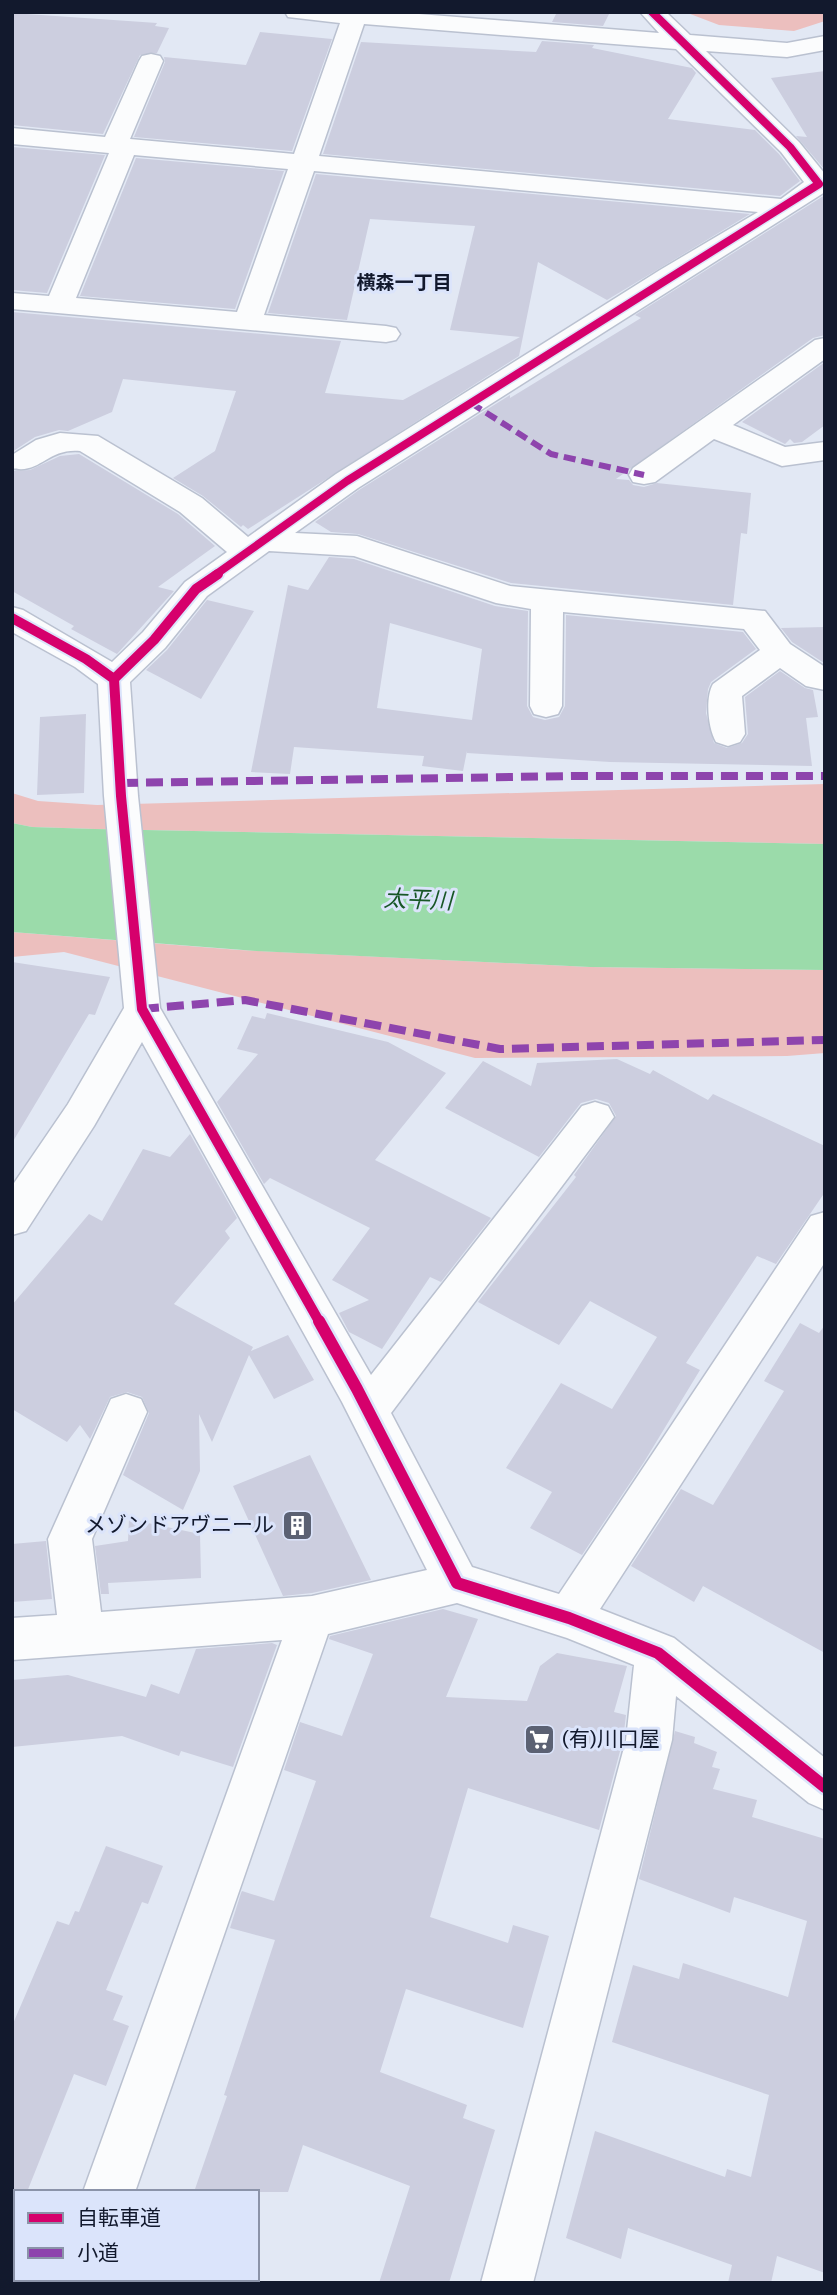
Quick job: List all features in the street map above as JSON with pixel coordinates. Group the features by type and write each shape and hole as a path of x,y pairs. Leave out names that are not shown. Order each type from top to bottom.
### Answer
{"street":[{"path":"297,12 787,50 825,43"},
{"path":"457,1583 368,1410 142,1009 121,796 114,679 154,640 195,589 346,481 670,276 822,185 790,147 652,12"},
{"path":"248,322 355,15"},
{"path":"59,306 150,61"},
{"path":"12,136 786,207"},
{"path":"12,301 386,334"},
{"path":"644,475 825,346"},
{"path":"712,427 782,457 825,451"},
{"path":"23,461 51,442 71,440 88,443 255,547 357,546 507,596 754,619 779,652 818,678 825,679"},
{"path":"546,706 547,600"},
{"path":"12,618 86,659 114,679"},
{"path":"728,734 725,692 779,652"},
{"path":"12,1219 81,1115 142,1009"},
{"path":"368,1410 595,1117"},
{"path":"569,1618 825,1228"},
{"path":"81,1634 70,1539 126,1412"},
{"path":"12,1639 312,1617 457,1583 569,1618 658,1653 825,1787"},
{"path":"109,2190 312,1617"},
{"path":"507,2283 649,1740 658,1653"}],"shaded area":[{"path":"685,12 825,12 825,21 794,31 719,25"},
{"path":"825,784 825,844 95,829 32,827 12,823 12,793 38,801 97,805"},
{"path":"12,932 239,950 590,967 825,970 825,1053 787,1056 475,1058 64,952 12,957"}],"water":[{"name":"太平川","path":"12,823 32,827 95,829 825,844 825,970 590,967 256,951 12,932"}],"building":[{"path":"557,12 610,12 603,26 552,22"},
{"path":"12,13 157,23 155,26 169,28 157,53 140,55 103,134 12,125"},
{"path":"260,32 332,39 292,151 134,137 165,62 164,57 246,65"},
{"path":"542,41 594,45 592,48 692,68 696,73 668,119 755,130 779,154 800,181 780,196 323,154 361,42 536,52"},
{"path":"825,71 825,170 796,136 807,137 771,78"},
{"path":"12,147 105,155 47,293 12,290"},
{"path":"136,158 284,171 235,309 80,296"},
{"path":"316,174 750,214 607,300 538,262 519,356 248,529 243,525 241,527 203,496 173,478 215,451 236,391 123,379 112,412 68,431 59,430 35,437 12,452 12,312 341,341 325,393 403,400 520,337 450,330 475,226 370,219 347,320 268,313"},
{"path":"825,195 825,335 813,338 616,479 629,480 633,485 644,487 657,483 751,493 747,534 741,533 733,605 511,583 358,534 331,532 315,522 359,490 510,395 510,398 641,318 635,315"},
{"path":"825,362 825,425 802,442 794,443 790,439 785,444 742,422"},
{"path":"79,454 178,514 215,546 158,587 174,591 117,654 71,629 74,626 12,591 12,471 30,470 60,456"},
{"path":"329,557 354,559 495,606 528,611 527,706 533,717 545,720 559,717 565,706 566,615 743,632 756,649 711,682 708,689 706,713 714,743 727,748 742,743 748,734 745,697 780,671 805,688 813,690 818,717 806,718 812,766 610,762 467,751 463,771 422,766 424,756 294,747 290,774 251,772 288,585 308,590","holes":["390,623 482,649 472,720 377,708"]},
{"path":"207,600 254,611 201,699 146,670 167,650"},
{"path":"825,627 824,663 792,642 781,628"},
{"path":"86,714 84,793 37,795 40,717"},
{"path":"12,962 110,977 95,1015 89,1014 12,1143"},
{"path":"267,1013 388,1042 446,1073 375,1160 491,1218 441,1282 430,1277 382,1349 349,1332 339,1313 369,1300 332,1280 370,1228 270,1178 264,1184 217,1102 258,1054 237,1049 252,1016 265,1019"},
{"path":"617,1059 650,1074 653,1070 708,1100 713,1094 825,1146 825,1192 776,1264 757,1256 686,1363 700,1370 644,1462 582,1555 530,1528 552,1492 506,1468 561,1383 612,1409 657,1337 590,1301 559,1345 478,1302 576,1177 574,1175 616,1116 609,1103 596,1099 581,1103 539,1157 445,1108 483,1061 531,1086 537,1063"},
{"path":"190,1134 237,1218 225,1231 230,1238 174,1304 253,1347 251,1351 288,1335 314,1380 274,1399 249,1355 212,1442 199,1414 200,1471 183,1510 123,1475 149,1413 142,1397 127,1392 110,1397 90,1439 80,1425 67,1442 12,1409 12,1305 89,1214 102,1221 143,1149 170,1157"},
{"path":"800,1323 819,1333 825,1325 825,1653 703,1586 694,1602 631,1566 681,1489 713,1505 784,1391 764,1381"},
{"name":"メゾンドアヴニール","path":"310,1455 371,1580 312,1593 283,1596 233,1486"},
{"path":"129,1519 200,1534 201,1578 108,1583 109,1594 101,1594 95,1546 128,1541"},
{"path":"46,1541 52,1599 12,1602 12,1544"},
{"path":"443,1609 478,1619 446,1697 527,1701 540,1666 557,1653 627,1666 614,1712 626,1715 623,1740 599,1830 468,1788 430,1917 508,1943 513,1925 549,1936 523,2028 406,1989 380,2072 467,2105 463,2118 495,2130 449,2283 379,2283 410,2186 303,2145 288,2192 195,2190 275,1940 230,1928 241,1893 242,1891 274,1901 316,1781 284,1770 300,1722 342,1736 373,1654 329,1639 330,1636"},
{"path":"272,1643 277,1645 233,1767 181,1751 179,1756 122,1736 12,1747 12,1680 68,1675 146,1697 151,1684 179,1694 196,1649"},
{"path":"675,1731 695,1737 694,1743 717,1752 712,1767 720,1769 713,1789 757,1800 752,1817 825,1839 825,2273 777,2256 771,2283 728,2283 732,2265 628,2228 621,2259 566,2238 595,2131 725,2177 727,2169 751,2177 769,2095 612,2042 633,1965 679,1979 683,1963 788,1997 807,1921 734,1897 730,1913 639,1879"},
{"path":"106,1846 163,1866 148,1904 142,1902 106,1990 123,1996 113,2020 129,2026 106,2086 74,2074 28,2190 14,2190 12,2223 12,2026 57,1921 69,1925 75,1911 79,1912"}],"marked path":[{"path":"471,403 551,454 644,475"},
{"path":"121,783 578,776 825,776"},
{"path":"142,1009 245,1000 500,1049 825,1040"}],"cycle path":[{"path":"114,679 154,640 196,589 347,481 819,184 790,147 652,12"},
{"path":"12,618 86,659 114,679 121,796 142,1009 357,1389 457,1583 569,1618 658,1653 825,1787"}],"place":[{"name":"メゾンドアヴニール","path":"297,1525"},
{"name":"(有)川口屋","path":"539,1739"}],"district":[{"name":"横森一丁目","path":"404,282"}]}
